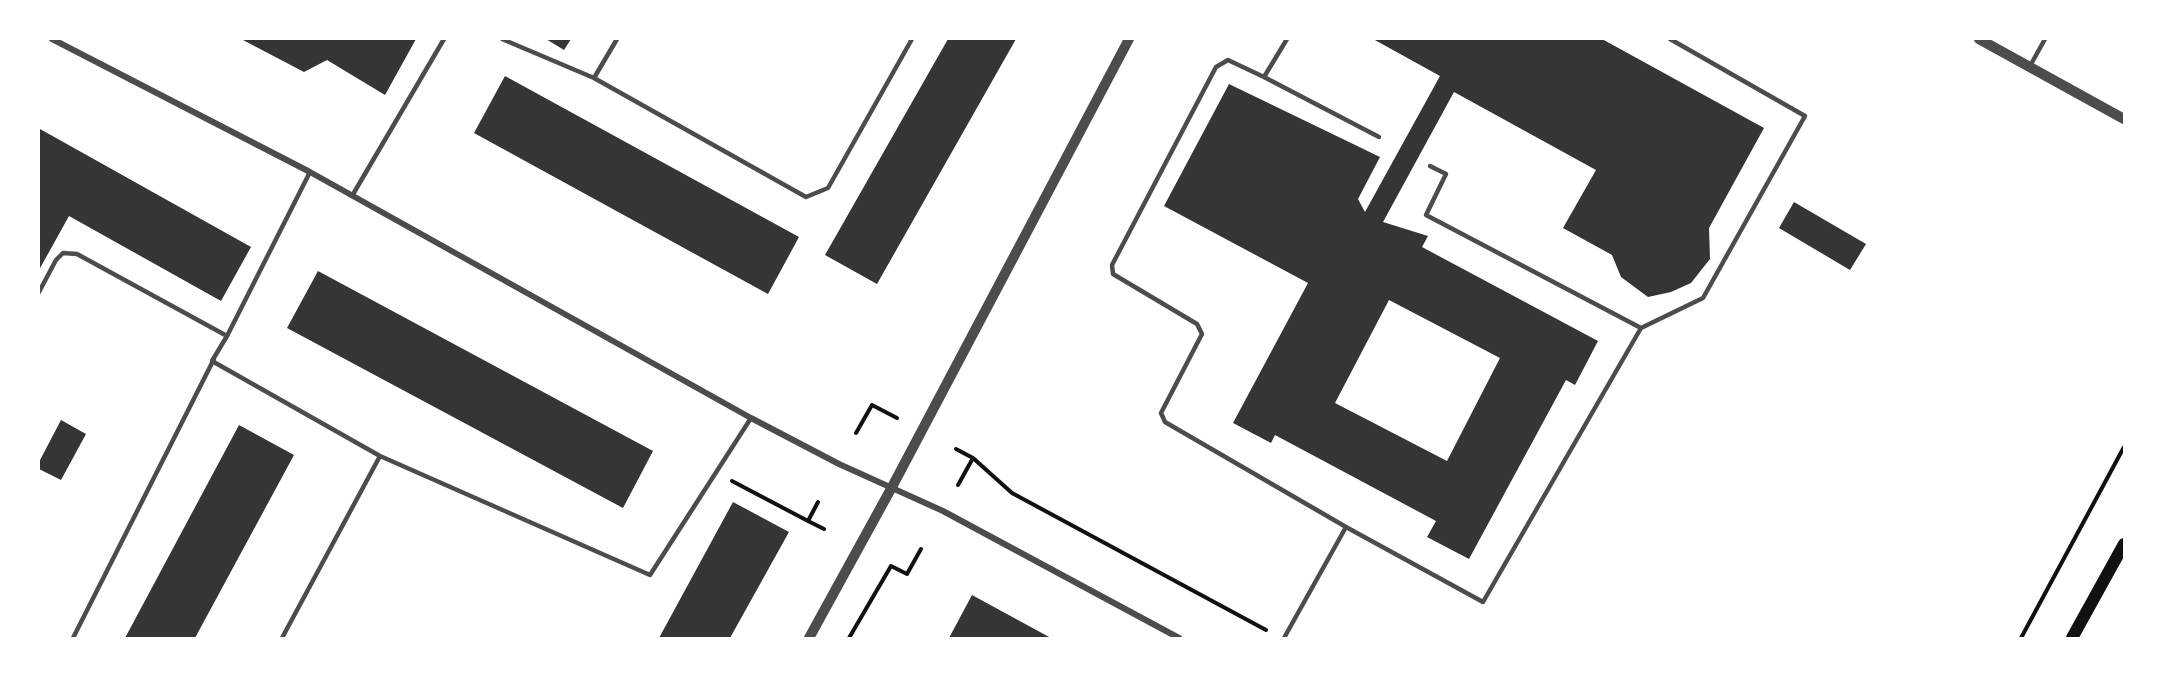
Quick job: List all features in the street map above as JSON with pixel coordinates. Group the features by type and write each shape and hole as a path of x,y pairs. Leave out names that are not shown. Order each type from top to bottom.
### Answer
{"main road":[{"path":"2072,638 2124,544"}],"street":[{"path":"52,39 310,172 751,418 839,464 943,511 1179,638"},
{"path":"809,638 892,487 1129,39"},
{"path":"1979,39 2124,119"}],"lane":[{"path":"352,196 444,39"},
{"path":"502,39 594,78 806,197 828,188 912,39"},
{"path":"594,78 617,39"},
{"path":"1264,77 1287,39"},
{"path":"1379,137 1228,60 1216,67 1112,265 1113,274 1197,324 1202,334 1161,413 1165,422 1346,527 1483,602 1641,328 1703,298 1804,116 1670,39"},
{"path":"2031,66 2045,39"},
{"path":"1430,166 1446,174 1426,214 1641,328"},
{"path":"73,638 310,172"},
{"path":"39,292 56,260 63,253 76,254 227,336"},
{"path":"212,361 380,456 650,575 751,418"},
{"path":"282,638 380,456"},
{"path":"1284,638 1346,527"}],"path":[{"path":"856,433 872,405 897,418"},
{"path":"2021,638 2124,447"},
{"path":"956,449 973,458 1012,493 1270,632"},
{"path":"958,485 973,458"},
{"path":"717,472 824,529"},
{"path":"808,521 818,502"},
{"path":"849,638 891,566 907,574 921,549"}],"building":[{"path":"241,39 416,39 385,95 327,60 304,72"},
{"path":"546,39 571,39 564,50"},
{"path":"948,39 1016,39 877,284 825,255"},
{"path":"1373,39 1602,39 1764,128 1709,228 1710,259 1691,283 1671,292 1648,297 1621,277 1612,255 1563,228 1596,170 1454,92 1383,222 1428,236 1422,247 1598,341 1575,385 1566,380 1469,559 1427,537 1436,521 1275,435 1271,443 1233,423 1308,283 1164,206 1229,84 1380,157 1358,199 1365,212 1440,76","holes":["1389,300 1500,358 1447,461 1335,403"]},
{"path":"505,76 799,237 768,294 474,133"},
{"path":"40,129 251,247 221,301 69,216 39,270"},
{"path":"1794,202 1866,244 1850,270 1779,228"},
{"path":"318,271 653,451 623,508 287,328"},
{"path":"61,420 86,434 61,480 39,469 39,462"},
{"path":"239,425 294,455 195,638 125,638"},
{"path":"733,502 789,532 730,638 659,638"},
{"path":"972,595 1051,638 949,638"}]}
